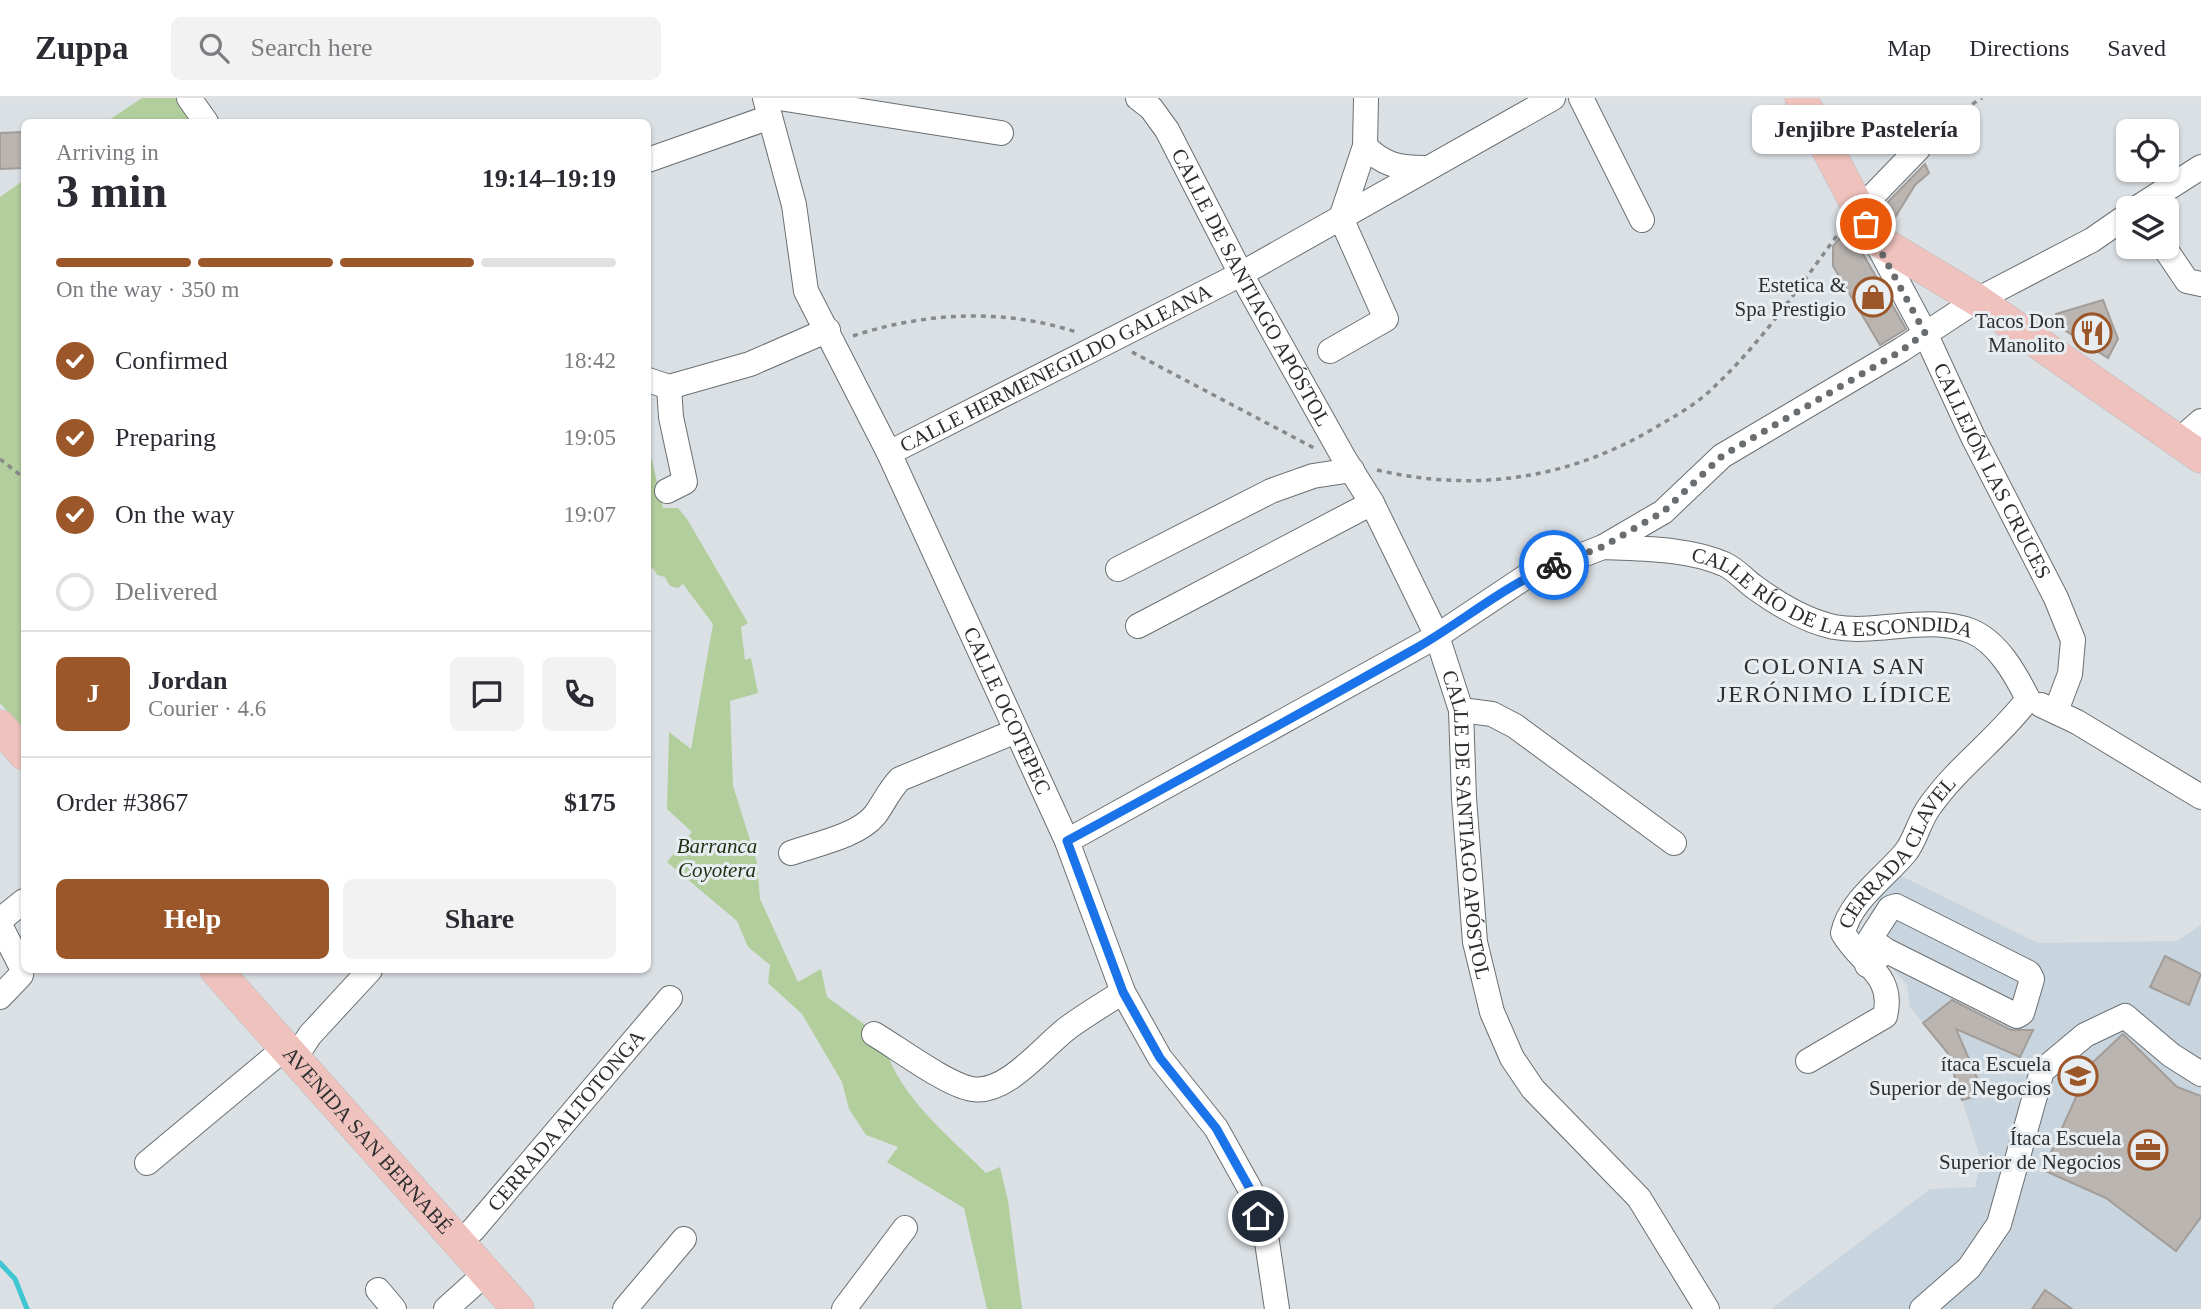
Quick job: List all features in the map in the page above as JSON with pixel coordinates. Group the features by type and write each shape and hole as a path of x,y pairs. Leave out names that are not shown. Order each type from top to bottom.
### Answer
{"main road":[{"path":"1801,98 1851,218 1874,238 1977,300 2189,450"},
{"path":"0,726 21,750"},
{"name":"AVENIDA SAN BERNABÉ","path":"219,973 518,1309"}],"street":[{"path":"189,98 204,119"},
{"name":"CALLE DE SANTIAGO APÓSTOL","path":"1138,98 1152,108 1167,130 1241,274 1363,470 1372,503 1437,636 1461,709 1464,798 1475,942 1492,1012 1512,1058 1533,1089 1639,1198 1707,1309"},
{"path":"1330,351 1386,319 1341,218 1365,146 1366,98"},
{"name":"CALLE HERMENEGILDO GALEANA","path":"889,453 1241,274 1553,98"},
{"path":"1581,98 1642,220"},
{"path":"651,159 772,104 1001,133"},
{"name":"CALLE OCOTEPEC","path":"772,104 794,205 806,291 837,334 1067,841 1123,992 1160,1058 1216,1128 1250,1189 1267,1242 1275,1308"},
{"path":"1365,146 1379,161 1401,168 1425,168"},
{"path":"1851,218 1918,149"},
{"path":"2157,196 2201,167"},
{"path":"1067,841 1437,636 1524,578 1602,547 1663,512 1722,456 1901,351 1977,300 2092,240 2116,223"},
{"name":"CALLEJÓN LAS CRUCES","path":"1874,238 1925,333 1979,448 2056,598 2073,640 2070,674 2056,711"},
{"path":"2172,259 2187,281 2201,285"},
{"path":"667,491 685,482 671,417 658,384 750,364 837,334"},
{"path":"2189,450 2201,421"},
{"path":"1118,569 1271,491 1313,476 1363,470"},
{"path":"1138,626 1372,503"},
{"name":"CALLE RÍO DE LA ESCONDIDA","path":"1602,547 1666,550 1724,564 1797,614 1832,627 1876,630 1936,625 1972,631 1995,649 2016,674 2028,699"},
{"path":"2028,699 2056,711 2201,797"},
{"name":"CERRADA CLAVEL","path":"1808,1061 1885,1016 1889,999 1877,958 1853,950 1843,933 1847,916 1908,850 1929,807 1975,753 2010,724 2028,699"},
{"path":"1461,709 1492,714 1515,726 1674,843"},
{"path":"791,853 858,828 874,816 886,793 900,779 1016,731"},
{"path":"0,920 21,903"},
{"path":"1896,906 2029,973 2032,979 2022,1013 2017,1016 1877,958 1870,939 1890,908 1896,906"},
{"path":"0,925 21,966"},
{"path":"0,997 21,973"},
{"path":"147,1163 290,1053 367,973"},
{"path":"874,1034 955,1083 973,1090 988,1088 1014,1075 1067,1028 1123,992"},
{"name":"CERRADA ALTOTONGA","path":"458,1242 473,1230 670,998"},
{"path":"1922,1309 1969,1268 1999,1224 2042,1071 2063,1051 2085,1035 2125,1016 2171,1055 2201,1074"},
{"path":"844,1309 905,1228"},
{"path":"625,1309 684,1239"},
{"path":"446,1309 486,1273"},
{"path":"377,1290 394,1309"}],"path":[{"path":"1363,470 1441,481 1501,481 1564,468 1638,438 1713,388 1789,299 1851,218"},
{"path":"837,334 897,323 960,316 1024,320 1086,335"},
{"path":"1127,350 1320,451"},
{"path":"0,459 21,476"}],"shaded area":[{"name":"ítaca Escuela Superior de Negocios","path":"1895,873 2038,943 2177,941 2201,925 2201,1309 1771,1309 1930,1189 1975,1187 1981,1160 1947,1052 1910,1007 1907,985 1859,931"}],"green space":[{"path":"142,98 177,98 191,119 110,119"},
{"path":"21,182 20,725 0,703 0,197"},
{"name":"Barranca Coyotera","path":"651,456 663,508 678,508 687,519 748,623 741,627 745,660 751,658 758,693 730,701 733,786 757,862 760,899 798,982 821,969 827,997 882,1037 898,1077 924,1111 986,1173 1000,1167 1008,1201 1022,1309 987,1309 964,1208 887,1162 898,1147 866,1135 849,1109 842,1082 802,1014 768,983 770,965 748,947 737,921 667,862 692,832 667,809 669,732 691,749 713,624 683,584 678,588 670,586 665,577 657,575 653,568 651,569"}],"building":[{"path":"21,132 21,168 0,169 0,133"},
{"path":"1925,164 1929,173 1915,185 1891,224 1880,210"},
{"name":"Estetica & Spa Prestigio","path":"1848,228 1906,329 1880,345 1833,266 1833,246"},
{"name":"Tacos Don Manolito","path":"2103,300 2118,339 2108,358 2060,327 2056,314"},
{"path":"2165,956 2201,974 2189,1005 2150,987"},
{"name":"ítaca Escuela Superior de Negocios","path":"1952,1000 2011,1030 2033,1030 2020,1057 1956,1029 1984,1094 1962,1100 1947,1052 1923,1023"},
{"name":"ítaca Escuela Superior de Negocios","path":"2123,1034 2177,1087 2201,1096 2201,1217 2176,1251 2106,1198 2043,1170 2091,1064"},
{"path":"2045,1290 2072,1309 2032,1309"}],"waterway":[{"path":"0,1263 15,1279 27,1309"}],"way so far":[{"path":"1554,565 1602,547 1663,512 1722,456 1901,351 1925,333 1866,224"}],"place":[{"name":"Jenjibre Pastelería","path":"1866,224"},
{"name":"Estetica & Spa Prestigio","path":"1873,297"},
{"name":"Tacos Don Manolito","path":"2092,333"},
{"name":"ítaca Escuela Superior de Negocios","path":"2078,1076"},
{"name":"Ítaca Escuela Superior de Negocios","path":"2148,1150"}],"district":[{"name":"COLONIA SAN JERÓNIMO LÍDICE","path":"1835,680"}],"route":[{"path":"1258,1216 1250,1189 1216,1128 1160,1058 1123,992 1082,873 1067,841 1340,691 1437,636 1524,578 1554,565"}]}
